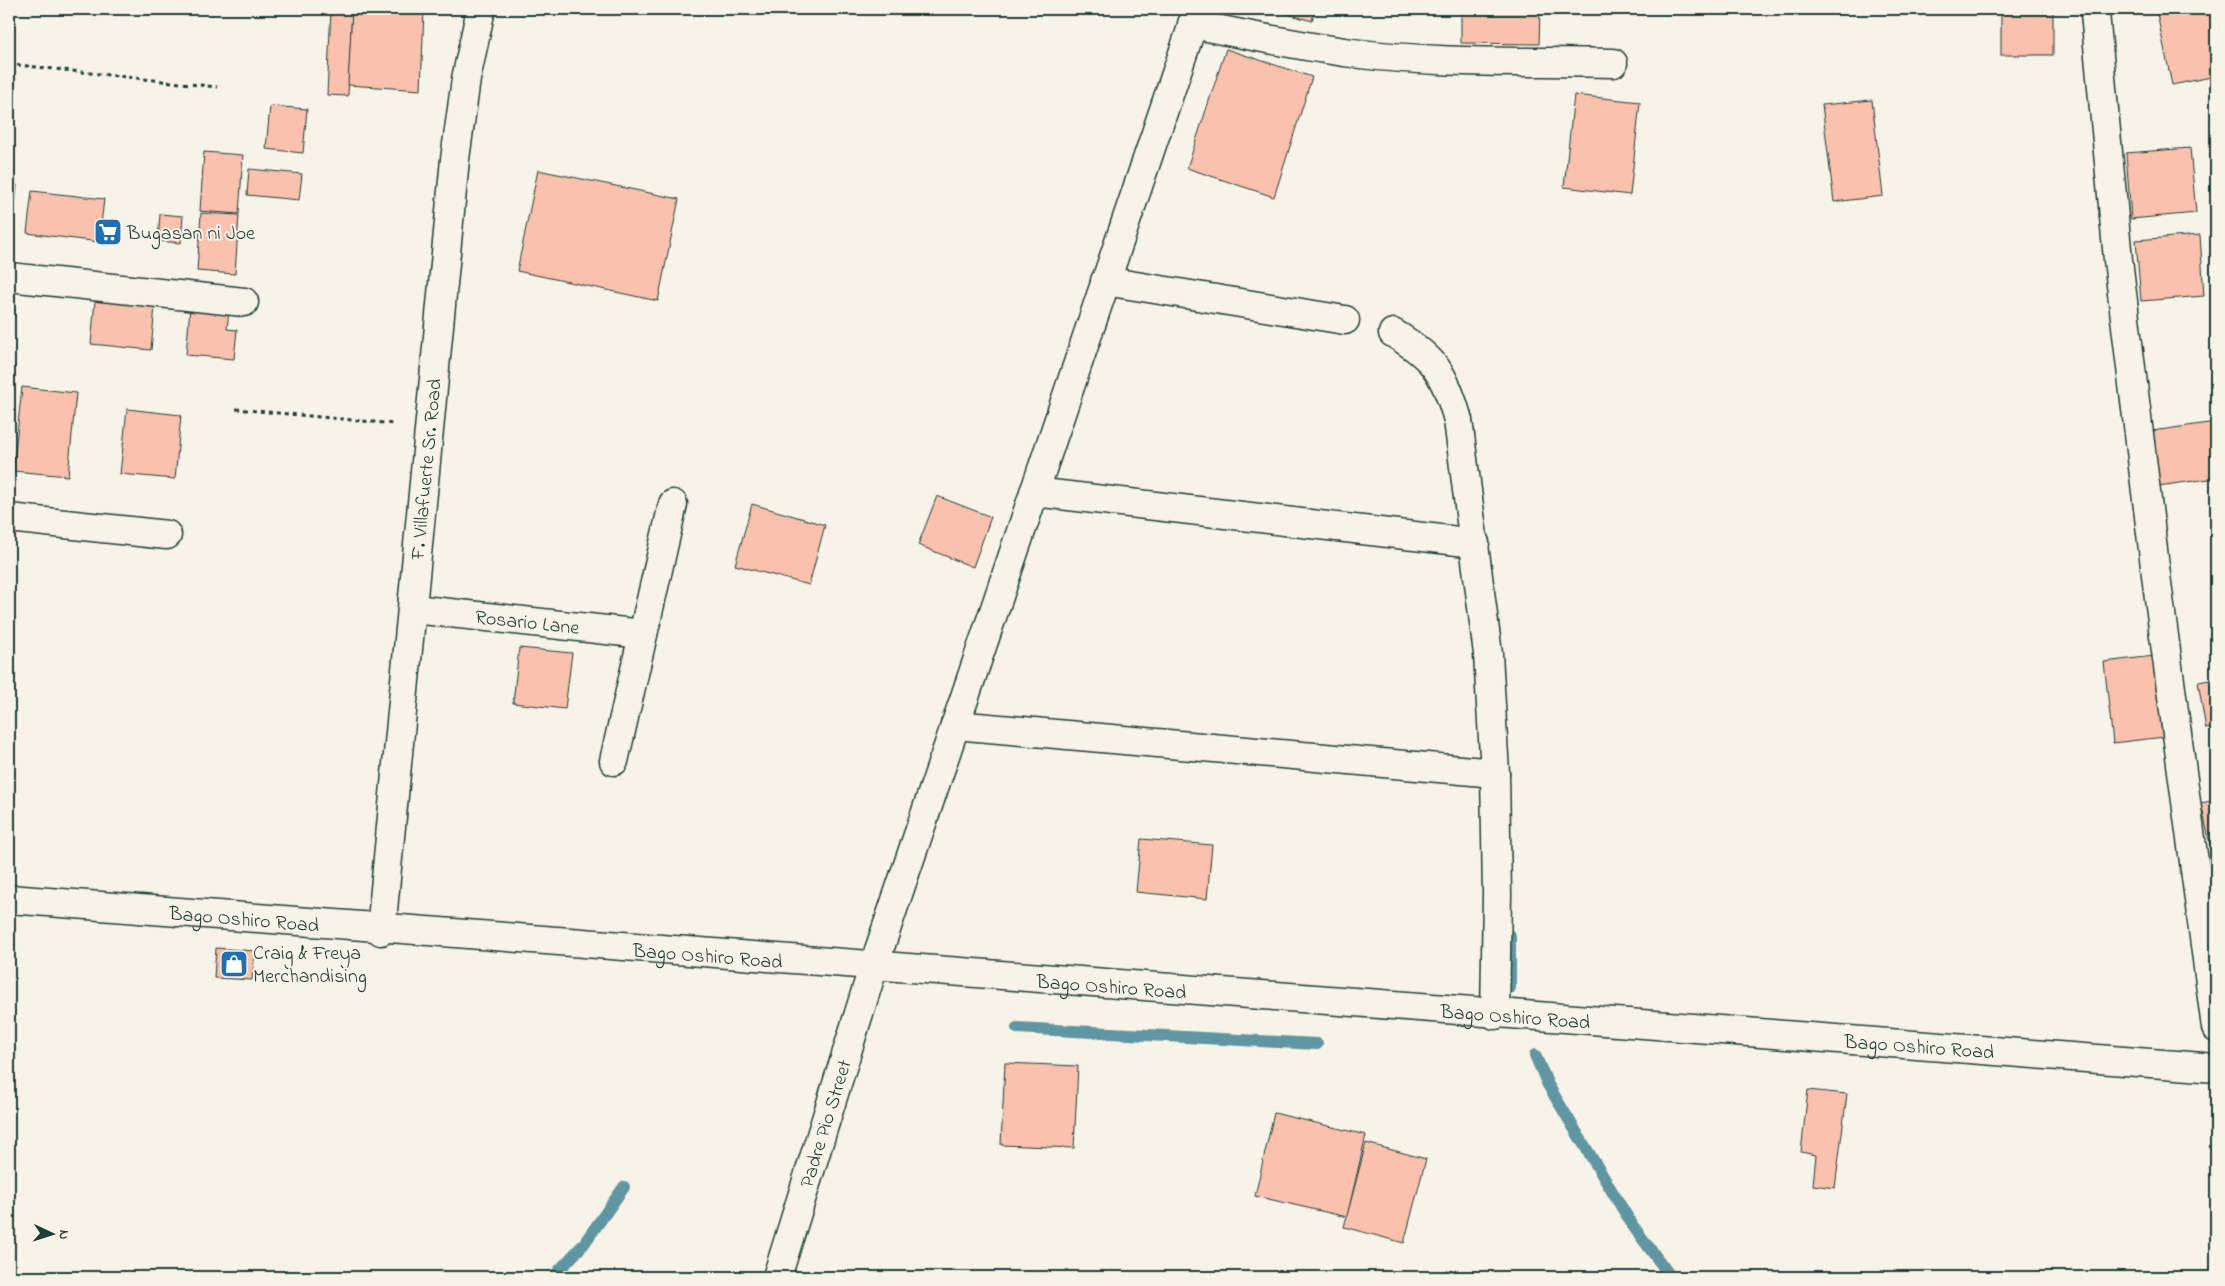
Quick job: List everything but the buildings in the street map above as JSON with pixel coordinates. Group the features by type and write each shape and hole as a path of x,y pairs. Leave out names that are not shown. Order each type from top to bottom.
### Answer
{"street":[{"name":"F. Villafuerte Sr. Road","path":"381,931 456,159 466,79 481,9"},
{"path":"2095,13 2118,260 2216,1028"},
{"path":"1195,16 1288,43 1354,53 1429,60 1613,62"},
{"name":"Padre Pio Street","path":"777,1277 873,968 1195,16"},
{"path":"9,277 244,302"},
{"path":"1105,281 1345,320"},
{"path":"1393,333 1418,347 1438,369 1450,392 1458,420 1488,654 1495,773 1497,895 1495,1015"},
{"path":"1034,492 1475,543"},
{"path":"614,761 672,504"},
{"path":"9,518 167,535"},
{"name":"Rosario Lane","path":"413,608 643,634"},
{"path":"955,725 1495,773"},
{"name":"Bago Oshiro Road","path":"9,900 381,931 2216,1068"}],"path":[{"path":"9,64 217,87"},
{"path":"236,408 430,427"}],"waterway":[{"path":"1510,936 1510,988"},
{"path":"1017,1028 1317,1044"},
{"path":"1535,1055 1548,1085 1633,1226 1671,1277"},
{"path":"553,1277 583,1245 624,1187"}],"place":[{"name":"Bugasan ni Joe","path":"108,232"},
{"name":"Craig & Freya Merchandising","path":"234,964"}]}
